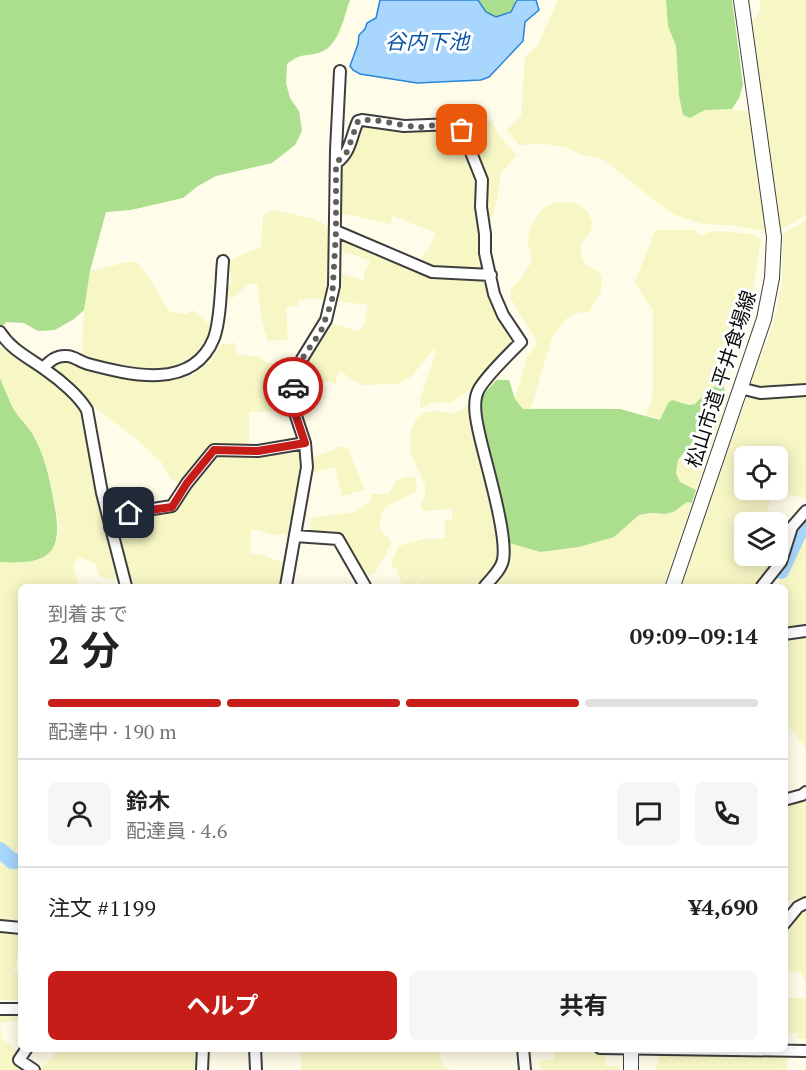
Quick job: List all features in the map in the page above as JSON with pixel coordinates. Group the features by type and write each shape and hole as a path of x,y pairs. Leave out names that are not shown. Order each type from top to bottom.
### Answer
{"street":[{"name":"松山市道 平井食場線","path":"674,584 769,299 774,237 741,0"},
{"path":"285,584 306,483 307,455 294,410 294,380 302,359 324,325 332,301 340,71"},
{"path":"336,163 347,152 358,121 404,126 448,124 459,126 482,180 485,253 497,303 521,342 500,363 478,392 476,410 478,426 499,519 503,554 500,568 487,584"},
{"path":"336,231 432,272 491,275"},
{"path":"43,368 53,359 68,356 88,364 140,375 179,373 193,365 208,349 216,331 223,261"},
{"path":"0,332 12,348 43,368 82,401 87,410 108,516 125,584"},
{"path":"740,388 760,393 806,390"},
{"path":"108,516 172,507 187,483 214,450 258,451 305,443"},
{"path":"764,584 781,562 792,527 806,511"},
{"path":"295,536 338,539 364,584"},
{"path":"788,633 806,631"},
{"path":"788,799 806,792"},
{"path":"788,919 798,907 806,903"},
{"path":"0,926 18,928"},
{"path":"0,1009 18,1009"},
{"path":"788,1050 806,1051"},
{"path":"24,1052 19,1060 34,1070"},
{"path":"202,1070 203,1052"},
{"path":"255,1052 255,1070"},
{"path":"523,1052 525,1070"},
{"path":"631,1052 631,1070"}],"green space":[{"path":"0,0 350,0 340,30 332,44 321,52 301,56 287,64 286,83 290,98 299,111 302,131 295,145 272,163 216,176 183,198 131,210 106,212 90,271 84,310 55,330 38,331 24,323 6,322 0,331"},
{"path":"478,0 515,0 516,3 511,12 496,17 486,12"},
{"path":"558,0 666,0 668,26 676,46 679,96 683,115 690,118 705,110 732,109 749,112 766,226 764,231 729,225 702,224 675,215 604,160 582,155 565,147 544,144 519,145 507,130 521,116 525,57 538,45"},
{"path":"666,0 732,0 743,85 732,109 705,110 690,118 683,115 679,96 676,46 668,26"},
{"path":"760,0 806,0 806,215 783,229 779,228 751,25 761,11"},
{"path":"466,120 492,121 499,136 517,155 501,173 497,200 489,227 487,227 484,177 462,123"},
{"path":"362,124 453,127 478,181 488,273 438,271 420,265 435,233 393,216 390,224 341,213 340,166"},
{"path":"553,203 578,204 588,212 592,222 591,230 581,245 581,254 583,262 602,275 601,291 589,312 576,313 567,318 552,338 530,411 523,409 515,399 527,357 536,345 536,340 511,299 511,288 521,279 532,261 527,241 531,226 541,210"},
{"path":"274,210 310,218 330,227 330,284 328,299 299,299 298,306 286,307 288,340 268,341 262,321 257,284 247,285 233,298 226,296 225,291 232,282 228,261 261,247 263,215"},
{"path":"806,220 806,388 760,391 749,386 772,328 782,282 783,234"},
{"path":"655,230 694,230 701,235 715,231 751,234 761,239 748,323 724,386 718,386 705,393 695,404 688,405 680,401 668,403 660,420 646,414 653,395 653,311 635,282"},
{"path":"341,241 352,241 431,275 489,277 516,341 474,387 452,402 432,403 420,408 420,399 436,352 435,348 411,377 397,384 362,385 341,371 338,372 335,384 329,381 297,384 300,371 329,323 360,331 365,323 368,305 337,301 340,273 364,280 364,273 370,261 341,252"},
{"path":"127,262 137,262 171,312 186,314 193,310 207,323 212,322 209,337 199,354 182,367 174,367 165,372 146,372 82,357 84,309 90,271"},
{"path":"233,342 237,355 258,356 267,363 288,364 290,369 286,377 289,411 249,412 249,440 244,448 212,448 181,483 171,479 162,463 134,437 71,390 48,369 51,364 64,360 73,362 79,367 155,382 170,381 194,374 211,361 222,344"},
{"path":"0,347 50,377 79,407 89,441 104,523 120,579 103,578 98,573 95,563 79,557 73,565 78,584 18,584 18,856 11,853 0,842 0,562 18,563 39,560 51,552 59,536 59,522 46,463 33,435 13,409 0,378"},
{"path":"0,378 13,408 38,444 53,498 57,530 56,542 44,557 33,561 0,562"},
{"path":"496,380 509,380 515,399 523,409 620,409 660,420 668,403 672,400 689,405 695,404 711,387 724,386 725,392 711,408 704,428 678,460 676,473 680,482 696,490 692,503 687,502 675,511 666,514 639,515 614,537 579,547 540,552 506,542 481,428 480,399"},
{"path":"725,392 730,393 696,490 680,482 676,473 678,460 707,420 711,408"},
{"path":"748,393 806,393 806,498 788,495 788,446 734,446 734,500 771,500 766,512 734,512 734,566 773,566 760,584 682,584"},
{"path":"473,399 496,519 500,560 482,584 420,584 418,582 403,584 397,569 392,568 392,560 399,546 424,539 445,539 445,519 452,519 452,509 423,511 420,507 425,495 425,485 410,451 411,431 416,419 424,413 432,411 454,413 463,409"},
{"path":"301,447 303,472 292,534 272,535 251,530 250,554 260,554 287,564 282,584 130,584 114,522 119,521 119,518 169,510 215,452"},
{"path":"339,447 347,447 365,490 342,496 335,467 312,472 314,457"},
{"path":"404,477 415,477 417,488 415,493 396,501 381,513 380,529 391,544 375,573 364,577 340,537 310,534 311,518 355,512 370,501 371,494 388,494 395,482"},
{"path":"687,502 692,503 665,584 490,584 506,542 540,552 579,547 614,537 639,515 650,513 657,515 675,511"},
{"path":"806,529 806,628 788,631 788,584 778,584 791,566"},
{"path":"806,634 806,748 788,725 788,636"},
{"path":"806,796 806,899 788,901 788,803"},
{"path":"0,854 9,863 18,864 18,926 0,923"},
{"path":"806,905 806,982 801,972 788,970 788,924"},
{"path":"0,928 18,930 18,957 13,973 18,974 18,1000 0,1000"},
{"path":"788,998 806,998 806,1039 798,1039 798,1033 788,1033"},
{"path":"0,1012 18,1012 18,1020 0,1023"},
{"path":"0,1023 2,1039 21,1054 31,1070 0,1070"},
{"path":"56,1052 201,1052 200,1070 39,1070"},
{"path":"301,1052 439,1052 442,1063 449,1070 301,1070"},
{"path":"554,1052 606,1052 606,1066 619,1066 619,1070 541,1070 539,1062 554,1059"},
{"path":"659,1053 788,1054 787,1070 656,1070"}],"water":[{"name":"谷内下池","path":"380,0 478,0 486,12 496,17 511,12 517,0 536,0 539,10 525,22 523,41 489,77 481,80 417,83 360,74 350,66 359,35 367,23 376,18"}],"waterway":[{"path":"781,571 806,518"},
{"path":"0,850 12,861 18,861"}],"way so far":[{"path":"293,387 297,370 321,331 332,301 336,231 336,163 347,152 358,121 367,120 417,127 453,124 462,130"}],"route":[{"path":"129,513 172,507 194,473 214,450 258,451 305,443 294,410 293,387"}]}
